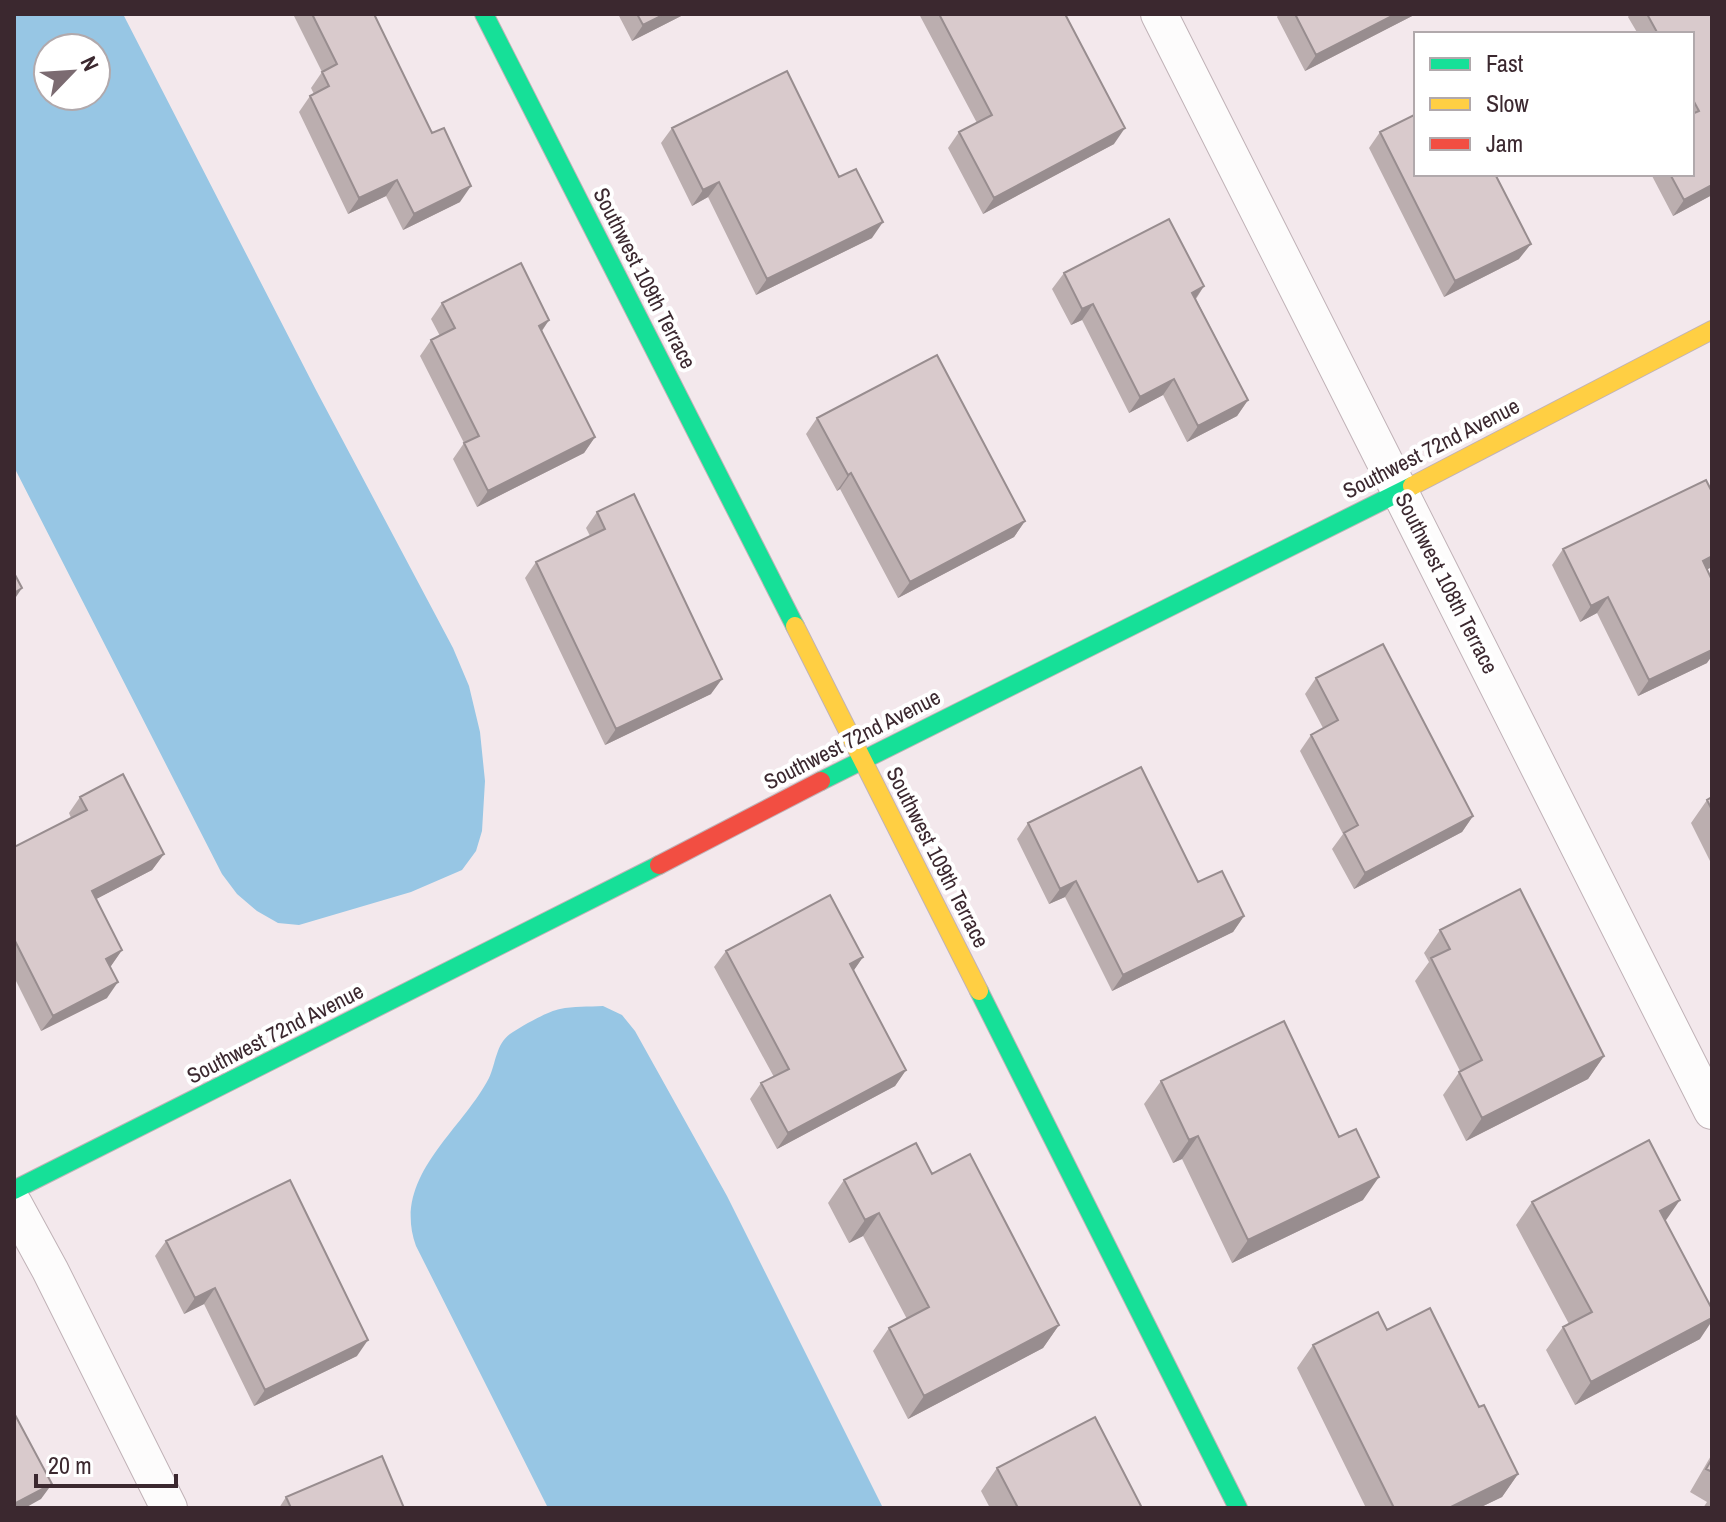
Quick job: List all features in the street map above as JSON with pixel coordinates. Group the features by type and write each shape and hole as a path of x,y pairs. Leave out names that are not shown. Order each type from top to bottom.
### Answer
{"street":[{"name":"Southwest 109th Terrace","path":"484,14 1238,1508"},
{"name":"Southwest 108th Terrace","path":"1159,14 1712,1111"},
{"name":"Southwest 72nd Avenue","path":"14,1190 1400,492 1712,330"},
{"path":"14,1204 169,1508"}],"water":[{"path":"14,14 123,14 316,390 453,648 469,686 480,732 485,781 482,831 476,851 462,870 411,892 299,925 278,923 257,911 237,894 222,874 14,467"},
{"path":"603,1006 622,1015 635,1031 727,1196 883,1508 548,1508 416,1246 411,1221 413,1198 433,1156 489,1078 505,1038 555,1010"}],"building":[{"path":"312,14 374,14 432,133 444,128 471,186 414,214 397,180 359,198 310,96 329,86 322,72 337,64"},
{"path":"637,14 665,14 643,25"},
{"path":"939,14 1065,14 1125,128 994,198 959,132 992,115"},
{"path":"1295,14 1396,14 1316,55"},
{"path":"1647,14 1712,14 1712,185 1684,200 1671,176 1694,176 1694,113 1699,111 1694,102 1694,32 1657,32"},
{"path":"787,71 839,177 856,169 883,222 767,279 719,182 703,190 672,128"},
{"path":"1414,115 1414,176 1496,176 1531,244 1455,281 1380,132"},
{"path":"1169,219 1204,286 1192,293 1248,400 1198,426 1174,379 1140,397 1093,304 1082,309 1064,273"},
{"path":"521,263 549,320 539,326 595,437 488,491 464,443 479,436 431,340 455,328 442,303"},
{"path":"937,355 1025,521 910,582 851,473 848,475 817,418"},
{"path":"1706,480 1712,492 1712,556 1703,561 1712,580 1712,650 1649,680 1608,597 1591,606 1563,549"},
{"path":"634,494 722,679 616,729 536,562 605,529 597,512"},
{"path":"14,573 22,588 14,593"},
{"path":"1383,644 1473,816 1365,873 1344,833 1358,825 1311,735 1338,720 1316,678"},
{"path":"1141,767 1198,882 1222,871 1244,916 1123,975 1076,881 1060,889 1028,823"},
{"path":"123,774 164,854 92,891 122,950 106,959 118,982 53,1016 14,939 14,847 87,810 80,797"},
{"path":"1520,889 1604,1056 1482,1118 1459,1072 1482,1060 1431,958 1450,949 1440,930"},
{"path":"830,895 863,957 850,964 906,1070 788,1133 761,1083 789,1069 726,951"},
{"path":"1284,1021 1339,1137 1356,1129 1379,1177 1248,1240 1198,1136 1189,1140 1161,1081"},
{"path":"1649,1140 1680,1200 1660,1211 1712,1309 1712,1318 1591,1382 1563,1327 1592,1312 1532,1202"},
{"path":"916,1143 932,1174 970,1154 1059,1325 924,1396 889,1328 929,1307 879,1213 865,1220 844,1180"},
{"path":"290,1180 368,1340 265,1390 215,1288 195,1298 166,1241"},
{"path":"1430,1308 1479,1407 1484,1405 1518,1474 1449,1508 1394,1508 1313,1345 1378,1312 1387,1330"},
{"path":"14,1413 52,1484 14,1504"},
{"path":"1095,1417 1142,1508 1018,1508 997,1468"},
{"path":"382,1456 404,1508 291,1508 286,1497"}],"traffic: fast":[{"path":"484,14 795,626"},
{"path":"821,781 1412,486"},
{"path":"14,1190 659,865"},
{"path":"979,991 1238,1508"}],"traffic: slow":[{"path":"1412,486 1712,330"},
{"path":"795,626 979,991"}],"traffic: jam":[{"path":"659,865 821,781"}]}
